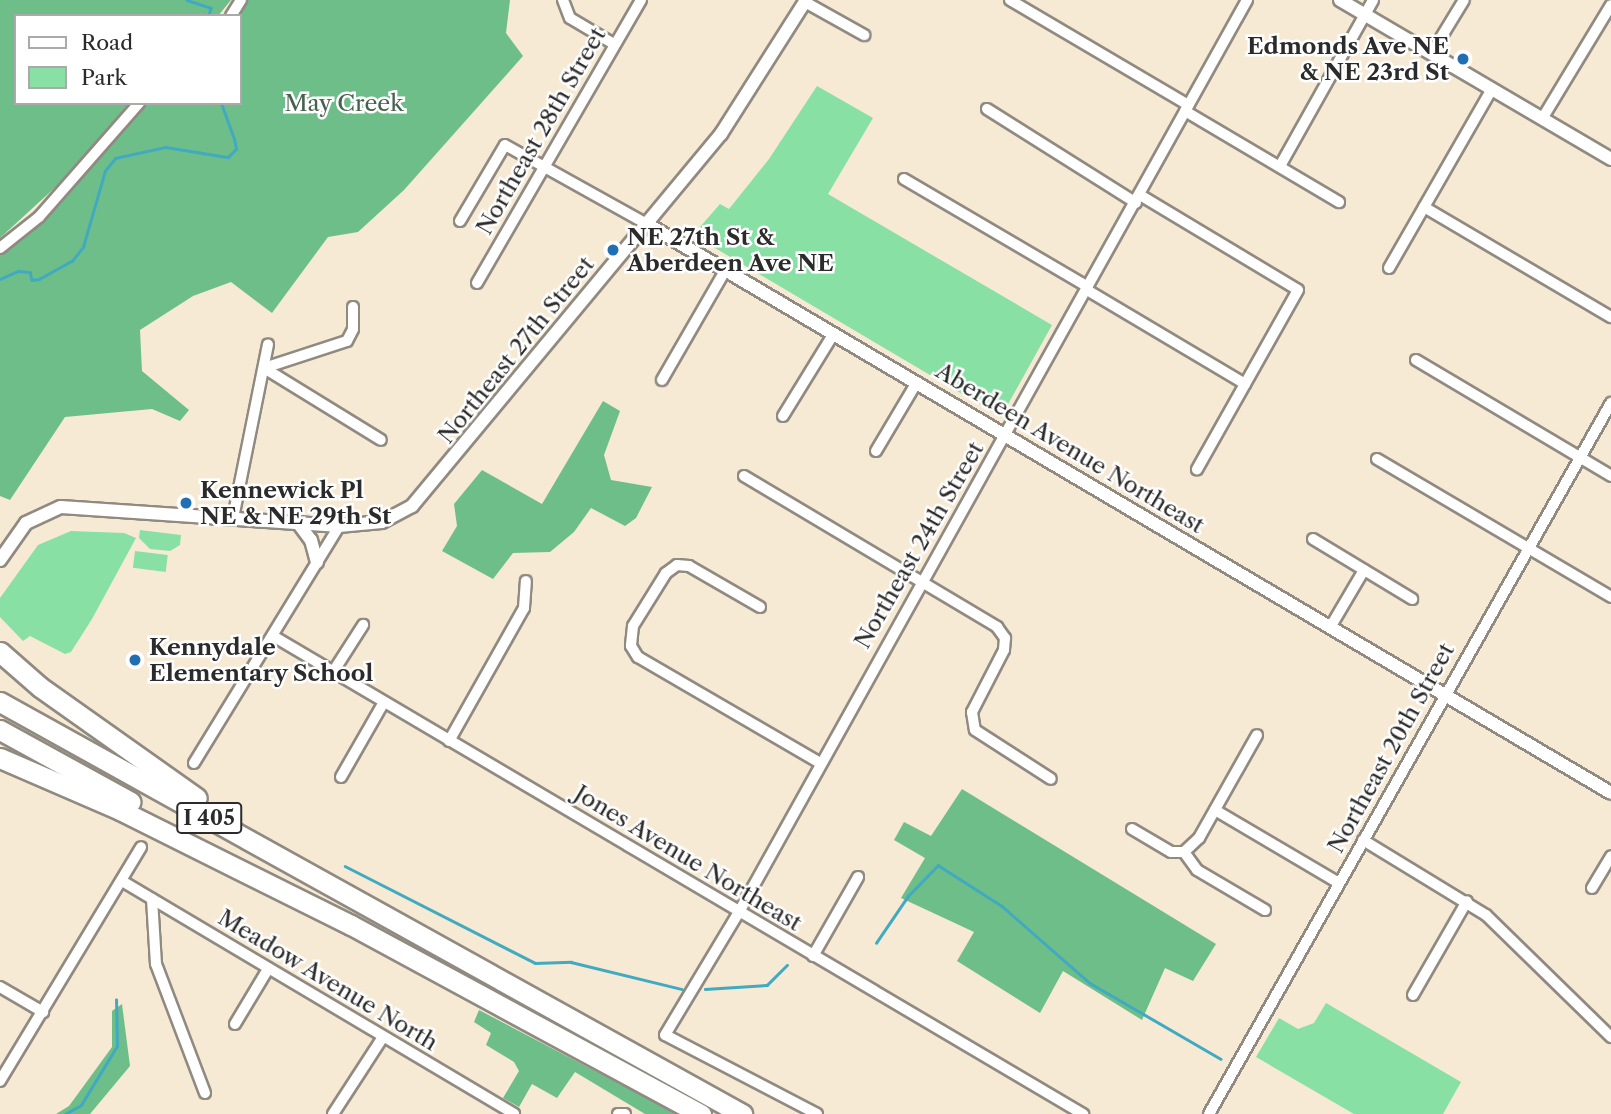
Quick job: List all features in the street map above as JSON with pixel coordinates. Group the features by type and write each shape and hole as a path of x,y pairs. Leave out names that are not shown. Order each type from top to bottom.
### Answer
{"highway":[{"path":"0,652 136,758 418,936"},
{"name":"I 405","path":"0,702 742,1114"},
{"name":"I 405","path":"0,730 351,925 701,1114"},
{"path":"0,758 120,810 351,925"}],"street":[{"path":"563,0 570,18 614,44"},
{"name":"Northeast 28th Street","path":"477,282 641,0"},
{"path":"1010,0 1339,202"},
{"name":"Northeast 24th Street","path":"817,1114 666,1035 739,912 1247,0"},
{"path":"1340,0 1611,159"},
{"path":"1280,166 1373,0"},
{"path":"1431,54 1464,0"},
{"path":"805,1 864,35"},
{"name":"Northeast 27th Street","path":"339,526 382,522 398,515 427,492 729,124 805,1"},
{"path":"1542,118 1611,5"},
{"path":"1389,268 1492,89"},
{"path":"0,248 39,216 137,105"},
{"path":"987,110 1298,290 1196,469"},
{"name":"Aberdeen Avenue Northeast","path":"460,221 505,145 726,269 1611,793"},
{"path":"904,179 1245,384"},
{"path":"1424,207 1611,317"},
{"path":"662,380 726,269"},
{"path":"264,368 337,348 353,329 353,307"},
{"path":"783,416 834,333"},
{"path":"233,518 268,344"},
{"path":"1416,360 1611,477"},
{"path":"264,368 381,440"},
{"path":"876,452 917,382"},
{"name":"Northeast 20th Street","path":"1209,1114 1611,403"},
{"path":"1377,459 1611,597"},
{"path":"744,476 991,623 1005,638 1002,656 976,703 972,722 986,741 1051,779"},
{"path":"0,560 18,532 35,517 61,507 339,526 194,763"},
{"path":"298,523 312,540 317,562"},
{"path":"1313,540 1412,599"},
{"path":"760,607 690,566 677,565 666,573 633,626 631,646 638,657 820,763"},
{"path":"1331,626 1364,570"},
{"path":"449,741 524,608 526,581"},
{"path":"333,672 363,625"},
{"name":"Jones Avenue Northeast","path":"273,636 1083,1114"},
{"path":"341,778 384,702"},
{"path":"1132,829 1171,852 1184,852 1195,844 1257,735"},
{"path":"1215,810 1339,883"},
{"path":"1363,840 1467,901 1611,1037"},
{"path":"0,1081 141,847"},
{"path":"1184,852 1197,870 1265,910"},
{"path":"1592,888 1611,856"},
{"path":"813,956 859,877"},
{"name":"Meadow Avenue North","path":"122,881 514,1114"},
{"path":"152,899 156,964 205,1093"},
{"path":"1413,995 1467,901"},
{"path":"235,1024 268,969"},
{"path":"0,987 43,1012"},
{"path":"333,1114 383,1037"}],"green space":[{"path":"0,0 231,0 220,14 14,14 14,105 130,105 60,183 0,238"},
{"name":"May Creek","path":"248,0 510,0 506,33 523,56 404,190 358,232 328,237 272,313 231,282 193,296 140,330 142,371 189,410 180,421 152,409 65,417 10,500 0,496 0,255 37,227 146,105 242,105 242,14 238,14"},
{"path":"817,86 873,118 828,194 1052,325 1001,417 693,235 720,204 729,209 769,159"},
{"path":"603,401 620,411 604,455 611,480 652,487 636,518 625,526 591,508 574,532 550,552 513,553 493,579 442,551 457,526 454,504 482,470 542,504"},
{"path":"140,530 181,535 180,545 170,551 150,549 139,538"},
{"path":"71,531 124,533 136,538 92,619 71,652 65,654 30,636 23,641 0,617 0,598 38,545"},
{"path":"135,551 168,555 166,572 133,568"},
{"path":"962,789 1216,944 1193,981 1165,968 1142,1020 1063,971 1040,1013 957,961 974,932 901,898 925,858 894,840 904,822 931,836"},
{"path":"1326,1003 1461,1082 1443,1114 1354,1114 1256,1057 1279,1018 1298,1029 1314,1023"},
{"path":"122,1004 130,1066 90,1114 56,1114 69,1106 112,1047 112,1011"},
{"path":"479,1010 677,1114 645,1114 575,1072 557,1098 532,1084 519,1107 503,1098 519,1071 514,1062 486,1045 491,1033 474,1022"}],"waterway":[{"name":"May Creek","path":"187,0 211,8 210,14"},
{"name":"May Creek","path":"0,279 18,271 30,272 32,280 39,279 72,261 83,247 105,171 115,158 166,147 228,157 236,149 222,105"},
{"path":"876,943 908,896 938,865 1002,906 1090,983 1221,1059"},
{"path":"345,866 535,963 571,962 682,989"},
{"path":"705,989 767,985 787,965"},
{"path":"65,1114 81,1105 117,1046 116,1000"}],"place":[{"name":"Edmonds Ave NE & NE 23rd St","path":"1463,59"},
{"name":"NE 27th St & Aberdeen Ave NE","path":"613,250"},
{"name":"Kennewick Pl NE & NE 29th St","path":"186,503"},
{"name":"Kennydale Elementary School","path":"135,660"}]}
